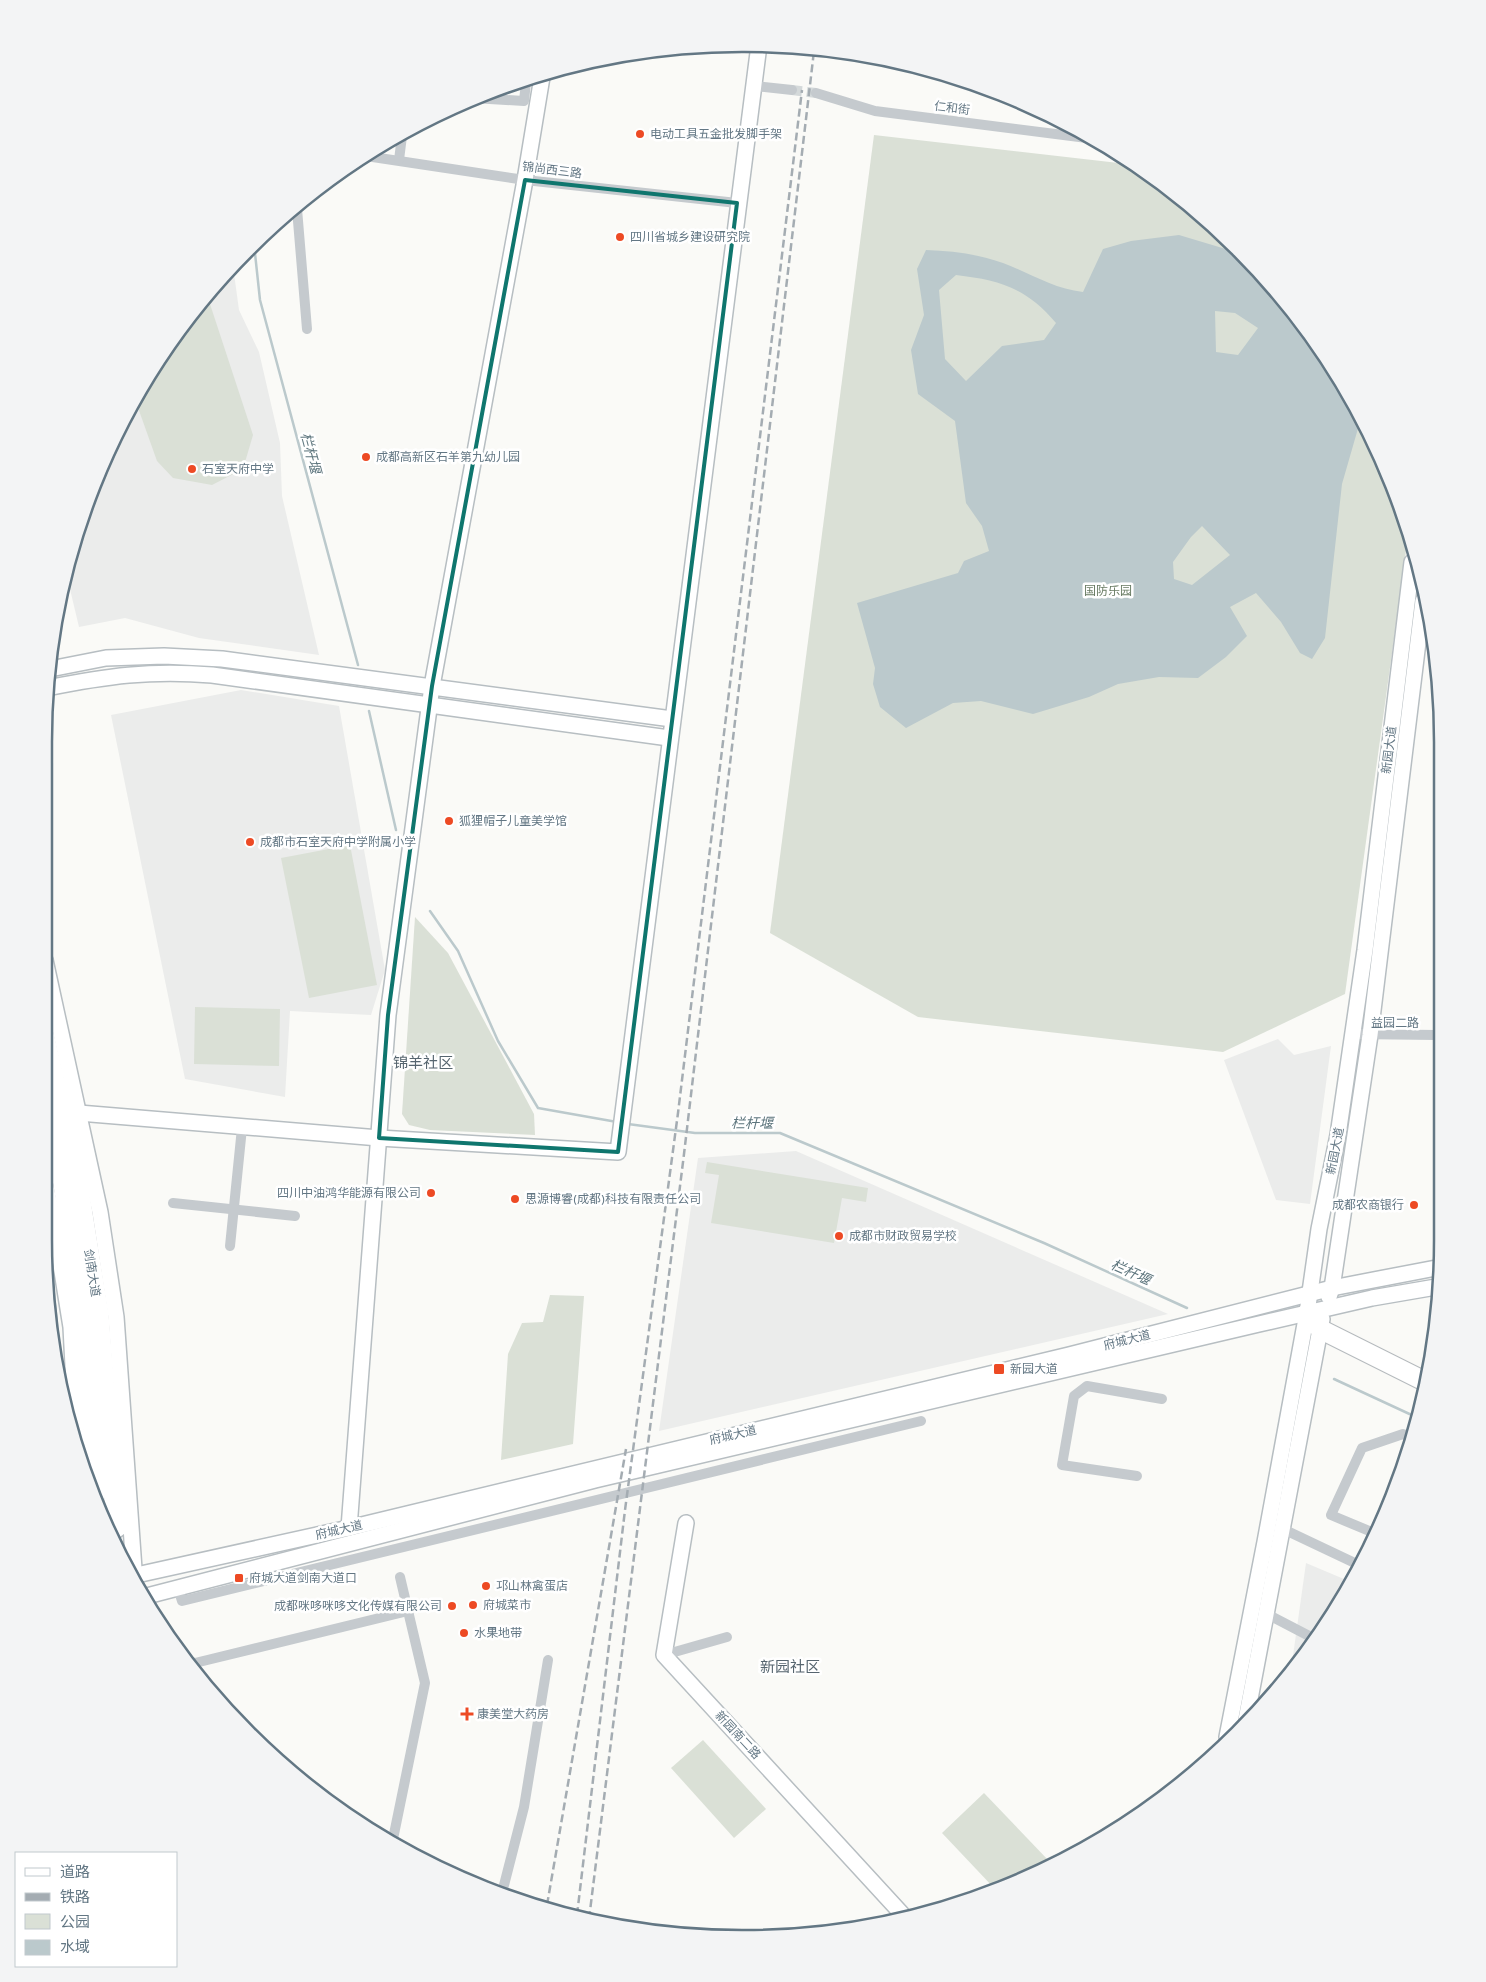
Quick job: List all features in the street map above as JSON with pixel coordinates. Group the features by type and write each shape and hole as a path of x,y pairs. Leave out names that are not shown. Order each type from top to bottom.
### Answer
{"highway":[{"name":"剑南大道","path":"52,1105 60,1176 99,1314 115,1524"},
{"name":"剑南大道","path":"52,1141 84,1310 96,1480"},
{"path":"1315,1312 1320,1329 1419,1378"}],"street":[{"path":"79,1113 379,1138 618,1152 758,53"},
{"path":"350,1528 388,1015 432,686 525,180 541,83"},
{"path":"754,86 792,90"},
{"path":"494,99 524,101 525,88"},
{"name":"仁和街","path":"816,93 875,111 1071,136"},
{"path":"399,160 401,143"},
{"name":"锦尚西三路","path":"378,157 525,180 738,203"},
{"path":"298,216 307,329"},
{"name":"新园大道","path":"1315,1312 1310,1294 1319,1229 1338,1135 1353,1034 1411,570"},
{"name":"新园大道","path":"1228,1729 1315,1312 1332,1288 1370,1035 1421,615"},
{"path":"57,669 106,658 164,656 222,659 672,719"},
{"path":"55,686 108,676 143,672 188,673 430,704 670,738"},
{"path":"52,995 100,1212 116,1317 133,1561"},
{"name":"益园二路","path":"1353,1034 1434,1035"},
{"path":"230,1246 242,1128"},
{"path":"60,1176 100,1212"},
{"path":"60,1176 55,1228 71,1327 76,1416"},
{"path":"173,1203 295,1216"},
{"name":"府城大道","path":"141,1576 350,1528 1332,1288 1433,1269"},
{"name":"府城大道","path":"152,1595 595,1480 1315,1312 1432,1287"},
{"path":"1248,1708 1268,1614 1320,1329"},
{"path":"1137,1476 1062,1465 1074,1396 1087,1386 1162,1399"},
{"path":"178,1588 182,1601 921,1420"},
{"path":"1368,1531 1331,1515 1362,1448 1405,1435"},
{"path":"115,1524 121,1527 129,1496"},
{"path":"686,1523 664,1656 727,1637"},
{"path":"1284,1529 1353,1562"},
{"path":"394,1834 424,1683 400,1577"},
{"path":"198,1662 408,1611"},
{"path":"1268,1614 1308,1635"},
{"name":"新园南二路","path":"664,1656 899,1911"},
{"path":"504,1886 524,1807 548,1660"}],"highlighted area":[{"path":"525,180 737,203 618,1152 379,1138 388,1015 432,686"}],"shaded area":[{"name":"石室天府中学","path":"234,277 239,310 259,352 280,443 282,496 319,655 199,638 125,618 79,627 70,590 89,521 105,479 145,398 169,359 195,323"},
{"name":"成都市石室天府中学附属小学","path":"241,690 339,706 385,970 371,1015 290,1011 285,1097 185,1079 111,715"},
{"path":"1278,1039 1294,1055 1331,1046 1310,1204 1276,1200 1224,1060"},
{"name":"成都市财政贸易学校","path":"796,1151 1168,1314 659,1431 698,1158"},
{"path":"1306,1563 1344,1579 1317,1623 1293,1656"}],"green space":[{"name":"国防乐园","path":"874,135 1117,163 1163,195 1198,224 1262,288 1291,323 1317,359 1341,398 1362,438 1381,479 1406,551 1345,994 1223,1052 918,1017 770,933"},
{"path":"210,305 253,435 243,469 212,485 173,478 157,461 139,410 169,359"},
{"path":"350,845 377,985 309,998 281,858"},
{"path":"415,917 448,953 534,1114 535,1135 430,1130 409,1125 402,1114"},
{"path":"195,1007 280,1009 279,1066 194,1064"},
{"path":"707,1162 868,1188 866,1202 842,1198 834,1243 711,1223 719,1175 705,1173"},
{"path":"550,1295 584,1296 573,1444 501,1460 508,1354 522,1323 543,1322"},
{"path":"703,1740 766,1809 734,1838 671,1768"},
{"path":"984,1793 1047,1859 990,1884 942,1833"}],"water":[{"path":"1179,235 1224,249 1262,288 1291,323 1317,359 1341,398 1358,430 1342,484 1325,638 1312,659 1300,653 1281,622 1256,593 1230,607 1247,636 1226,657 1198,678 1159,677 1118,684 1089,697 1033,714 981,701 953,703 906,728 880,707 873,684 875,668 857,603 958,573 964,561 989,551 982,526 966,503 955,421 918,394 911,350 924,315 917,269 926,250 946,251 984,257 1062,288 1083,292 1103,249 1131,241","holes":["956,275 999,283 1023,294 1034,301 1056,323 1044,340 1002,346 966,381 945,359 939,290","1215,311 1235,313 1258,328 1238,355 1216,352","1202,526 1230,555 1192,585 1174,579 1173,562 1191,537"]}],"waterway":[{"name":"栏杆堰","path":"255,255 260,300 358,665"},
{"name":"栏杆堰","path":"369,711 396,830"},
{"name":"栏杆堰","path":"430,911 458,951 498,1041 538,1108 617,1122"},
{"name":"栏杆堰","path":"628,1124 695,1133 780,1133 1044,1243 1187,1308"},
{"name":"栏杆堰","path":"1334,1379 1411,1415"}],"tunnel":[{"path":"792,90 816,93"}],"railway":[{"path":"590,1912 684,1154 813,56"},
{"path":"578,1909 625,1510 678,1113 802,90"},
{"path":"548,1901 626,1449"}],"place":[{"name":"电动工具五金批发脚手架","path":"640,134"},
{"name":"四川省城乡建设研究院","path":"620,237"},
{"name":"成都高新区石羊第九幼儿园","path":"366,457"},
{"name":"石室天府中学","path":"192,469"},
{"name":"狐狸帽子儿童美学馆","path":"449,821"},
{"name":"成都市石室天府中学附属小学","path":"250,842"},
{"name":"四川中油鸿华能源有限公司","path":"431,1193"},
{"name":"思源博睿(成都)科技有限责任公司","path":"515,1199"},
{"name":"成都农商银行","path":"1414,1205"},
{"name":"成都市财政贸易学校","path":"839,1236"},
{"name":"新园大道","path":"999,1369"},
{"name":"府城大道剑南大道口","path":"239,1578"},
{"name":"邛山林禽蛋店","path":"486,1586"},
{"name":"府城菜市","path":"473,1605"},
{"name":"成都咪哆咪哆文化传媒有限公司","path":"452,1606"},
{"name":"水果地带","path":"464,1633"},
{"name":"康美堂大药房","path":"467,1714"}],"district":[{"name":"锦羊社区","path":"423,1063"},
{"name":"新园社区","path":"790,1667"}]}
